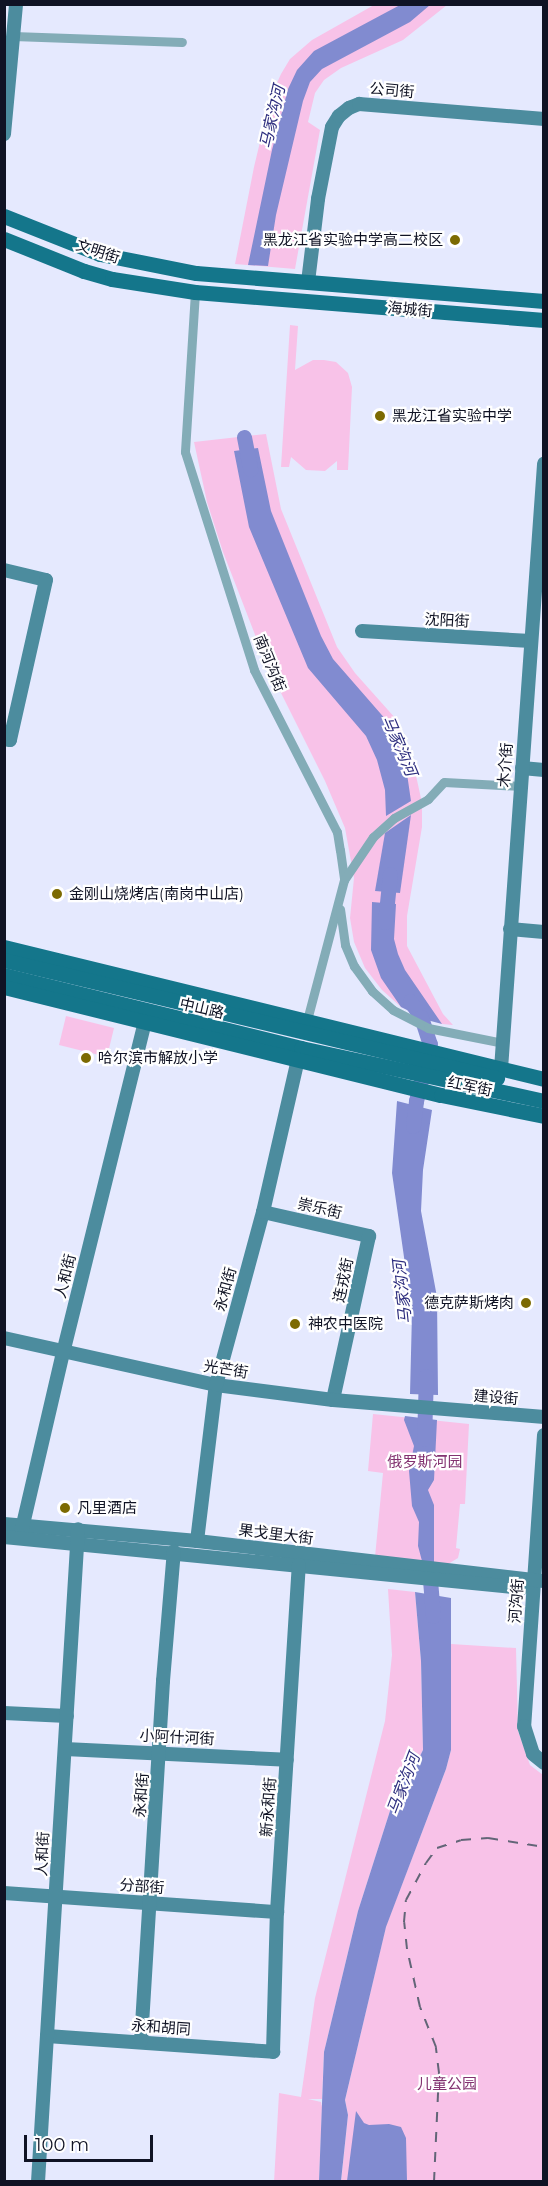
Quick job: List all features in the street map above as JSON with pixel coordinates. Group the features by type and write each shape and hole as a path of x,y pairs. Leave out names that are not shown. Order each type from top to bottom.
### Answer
{"main road":[{"name":"文明街","path":"4,216 100,254 196,273 279,279"},
{"name":"文明街","path":"4,239 103,276 195,292 276,298"},
{"name":"海城街","path":"279,279 543,300"},
{"name":"海城街","path":"276,298 543,320"},
{"path":"4,947 306,1027 398,1063 445,1075"},
{"name":"中山路","path":"4,960 306,1027"},
{"name":"中山路","path":"4,975 299,1054 398,1063"},
{"path":"4,987 145,1022 299,1054"},
{"name":"红军街","path":"398,1063 543,1101"},
{"name":"红军街","path":"445,1075 501,1069 543,1079"},
{"name":"红军街","path":"445,1075 543,1089"},
{"name":"红军街","path":"445,1075 490,1104 543,1116"}],"street":[{"path":"4,134 16,4"},
{"path":"13,36 182,42"},
{"name":"公司街","path":"308,282 318,199 332,127 339,116 349,108 359,104 543,119"},
{"name":"南河沟街","path":"195,292 185,452 254,670 337,832 344,880 306,1027"},
{"name":"木介街","path":"501,1069 543,464"},
{"path":"4,570 46,580 10,740 4,739"},
{"name":"沈阳街","path":"362,631 531,641"},
{"path":"522,768 543,770"},
{"path":"503,1043 428,1028 393,1010 372,991 354,966 345,945 339,917 344,880 363,849 394,818 422,803 444,782 520,786"},
{"path":"510,929 543,932"},
{"name":"人和街","path":"22,1532 63,1353 145,1022"},
{"name":"永和街","path":"197,1541 216,1385 263,1212 299,1054"},
{"name":"崇乐街","path":"263,1212 369,1236"},
{"name":"连戎街","path":"333,1401 369,1236"},
{"name":"光芒街","path":"4,1338 63,1353 216,1385 333,1401 445,1410"},
{"name":"建设街","path":"445,1410 543,1417"},
{"name":"河沟街","path":"543,1435 538,1585 524,1726 533,1755 543,1763"},
{"name":"果戈里大街","path":"4,1524 22,1532"},
{"name":"果戈里大街","path":"4,1537 22,1532 197,1541 377,1568 538,1585"},
{"name":"人和街","path":"38,2181 78,1536"},
{"name":"果戈里大街","path":"78,1536 174,1551 299,1565 377,1568"},
{"name":"永和街","path":"141,2041 174,1551"},
{"name":"新永和街","path":"273,2052 277,1912 299,1565"},
{"path":"4,1713 67,1716"},
{"name":"小阿什河街","path":"64,1749 287,1760"},
{"name":"分部街","path":"4,1893 277,1912"},
{"name":"永和胡同","path":"47,2036 273,2052"}],"green space":[{"path":"374,5 447,5 403,40 341,68 324,80 315,93 308,122 320,130 295,269 235,264 271,96 281,74 290,59 312,40"},
{"path":"290,325 298,326 295,370 313,360 324,360 336,362 348,373 352,387 348,470 337,470 337,461 325,471 306,470 291,457 289,467 281,467"},
{"path":"266,434 281,509 337,647 355,673 396,719 410,748 422,803 422,827 407,916 407,946 443,1014 453,1025 442,1024 401,1007 382,990 365,968 354,942 350,918 354,878 345,828 325,781 266,663 223,552 207,502 194,442"},
{"path":"66,1016 114,1028 107,1057 59,1045"},
{"name":"俄罗斯河园","path":"373,1414 469,1424 465,1504 460,1504 456,1548 460,1549 458,1558 448,1564 375,1557 383,1473 368,1471"},
{"path":"388,1589 415,1592 421,1661 423,1750 403,1776 397,1789 358,1911 324,2052 322,2099 308,2099 321,2102 322,2107 319,2181 274,2182 279,2093 301,2097 315,1998 385,1721 392,1655"},
{"name":"儿童公园","path":"451,1644 516,1648 518,1731 530,1765 543,1775 543,2181 341,2182 348,2115 345,2100 386,1926 446,1769 451,1750"}],"water":[{"path":"400,5 430,5 410,22 322,69 310,82 303,101 276,215 268,266 248,265 272,150 288,89 297,70 314,51"},
{"path":"258,448 271,511 321,636 333,659 387,721 405,760 411,801 386,816 385,790 377,760 366,736 308,668 249,527 234,451"},
{"path":"411,815 400,893 375,891 385,833"},
{"path":"372,902 396,904 394,939 398,954 405,970 442,1024 427,1020 401,1007 381,978 371,950"},
{"path":"397,1101 432,1110 423,1170 421,1211 437,1297 438,1395 410,1394 412,1313 392,1173"},
{"path":"405,1416 437,1420 434,1480 428,1490 434,1505 434,1563 422,1561 418,1546 419,1522 412,1506 409,1471 414,1446 404,1420"},
{"path":"415,1592 451,1598 451,1750 446,1769 386,1927 345,2100 348,2115 341,2181 319,2181 324,2052 358,1911 397,1789 403,1776 423,1750 421,1661"},
{"path":"356,2111 364,2123 369,2125 389,2124 401,2127 406,2138 407,2181 347,2181"}],"waterway":[{"name":"马家沟河","path":"244,437 250,469"},
{"name":"马家沟河","path":"385,922 390,874"},
{"name":"马家沟河","path":"410,1001 421,1017 430,1044 416,1101 413,1126"},
{"name":"马家沟河","path":"424,1439 426,1376"},
{"name":"马家沟河","path":"429,1568 433,1616"}],"railway":[{"path":"434,2182 439,2073 436,2047 420,2007 407,1949 404,1922 406,1900 437,1848 461,1840 488,1838 544,1847"}],"place":[{"name":"黑龙江省实验中学高二校区","path":"455,240"},
{"name":"黑龙江省实验中学","path":"380,416"},
{"name":"金刚山烧烤店(南岗中山店)","path":"57,894"},
{"name":"哈尔滨市解放小学","path":"86,1058"},
{"name":"德克萨斯烤肉","path":"526,1303"},
{"name":"神农中医院","path":"295,1324"},
{"name":"凡里酒店","path":"65,1508"}]}
